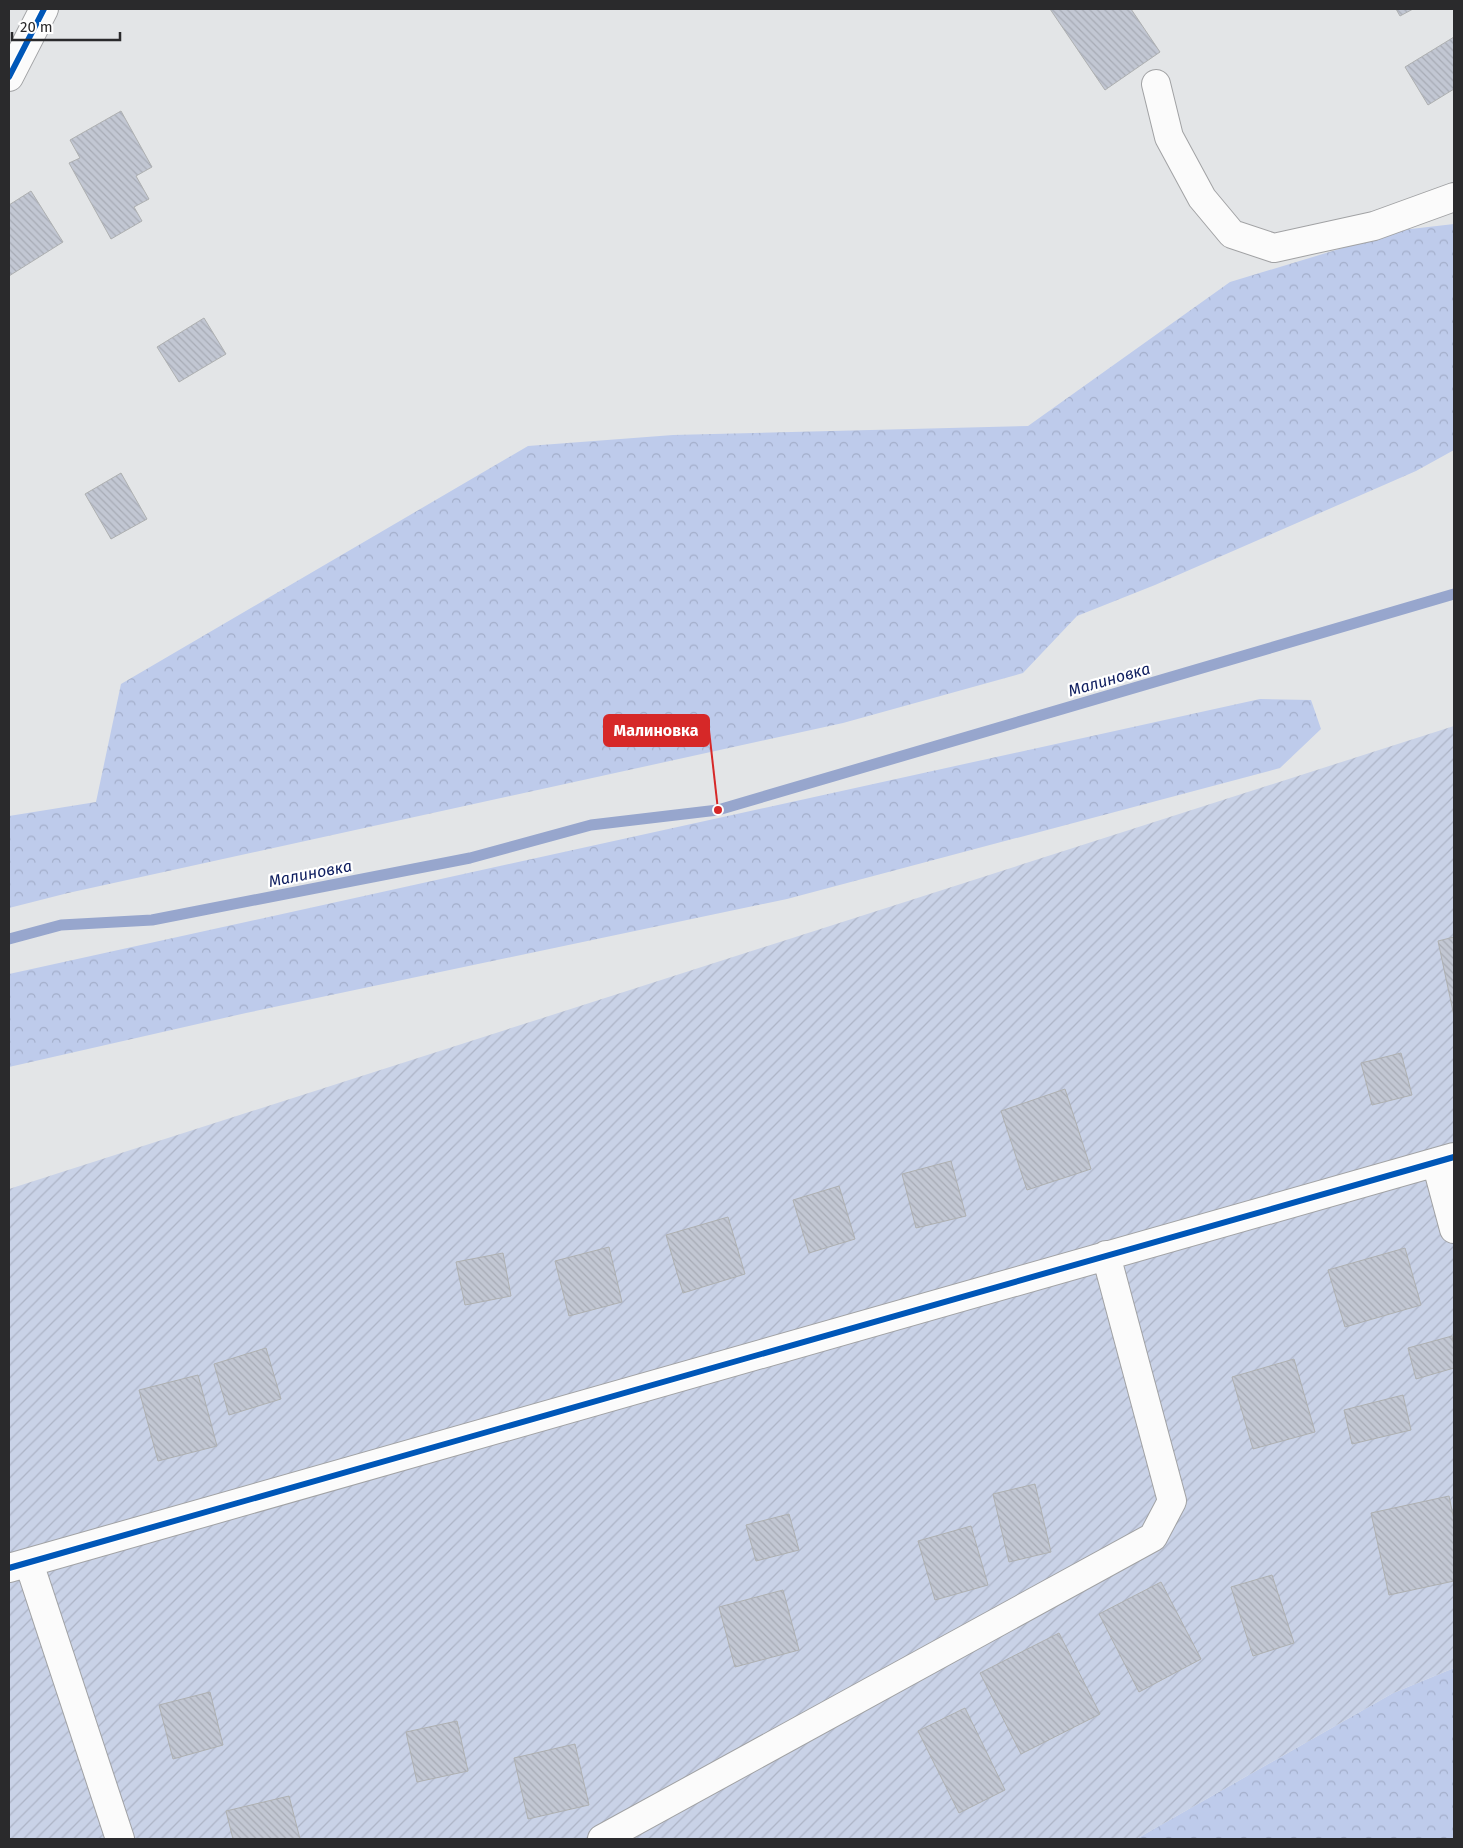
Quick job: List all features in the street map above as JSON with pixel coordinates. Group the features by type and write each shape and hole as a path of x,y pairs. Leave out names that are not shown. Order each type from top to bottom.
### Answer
{"street":[{"path":"9,77 44,9"},
{"path":"1156,84 1169,137 1202,198 1232,234 1274,248 1374,226 1454,197"},
{"path":"120,1839 19,1566 1445,1159 1454,1230"},
{"path":"602,1839 1153,1538 1172,1501 1106,1255"}],"green space":[{"path":"1454,224 1454,450 1416,471 1155,585 1077,616 1023,673 843,723 68,893 9,908 9,816 96,802 121,684 528,446 673,435 1028,426 1230,282 1402,230"},
{"path":"1260,699 1311,700 1321,729 1280,768 787,899 246,1013 9,1067 9,974"},
{"path":"1454,1668 1454,1839 1136,1839 1393,1693"}],"shaded area":[{"path":"1454,726 1454,1668 1393,1693 1136,1839 9,1839 9,1189"}],"building":[{"path":"1050,9 1131,9 1160,52 1105,90"},
{"path":"1396,9 1413,9 1400,16"},
{"path":"1454,37 1454,89 1428,105 1405,67"},
{"path":"121,111 152,167 136,176 149,199 134,207 142,221 111,239 69,163 80,158 70,140"},
{"path":"31,191 63,242 9,276 9,205"},
{"path":"204,318 226,354 179,382 157,347"},
{"path":"121,473 147,519 111,539 85,494"},
{"path":"1454,937 1454,1016 1438,941"},
{"path":"1401,1053 1412,1095 1372,1105 1361,1063"},
{"path":"1065,1089 1091,1169 1027,1190 1001,1111"},
{"path":"951,1161 966,1216 916,1228 902,1174"},
{"path":"839,1186 855,1239 809,1253 793,1200"},
{"path":"728,1217 745,1274 683,1293 666,1235"},
{"path":"609,1247 622,1302 569,1316 555,1261"},
{"path":"1405,1248 1421,1305 1345,1327 1328,1270"},
{"path":"503,1253 511,1296 465,1305 456,1262"},
{"path":"1452,1336 1454,1368 1416,1379 1408,1348"},
{"path":"266,1348 281,1399 229,1415 214,1364"},
{"path":"1294,1359 1315,1432 1253,1449 1232,1377"},
{"path":"198,1375 217,1446 158,1461 139,1390"},
{"path":"1403,1395 1411,1430 1352,1444 1344,1410"},
{"path":"1035,1484 1051,1552 1009,1562 993,1494"},
{"path":"1449,1496 1454,1520 1454,1581 1389,1595 1371,1513"},
{"path":"789,1514 799,1550 756,1561 746,1525"},
{"path":"971,1526 988,1585 935,1600 918,1541"},
{"path":"1272,1575 1294,1643 1253,1656 1231,1587"},
{"path":"1161,1582 1201,1659 1139,1692 1099,1614"},
{"path":"783,1590 799,1650 735,1667 719,1607"},
{"path":"1059,1633 1100,1714 1021,1754 980,1673"},
{"path":"210,1692 223,1745 173,1759 159,1705"},
{"path":"965,1708 1005,1790 959,1813 918,1731"},
{"path":"457,1721 468,1771 417,1782 406,1732"},
{"path":"575,1744 589,1805 528,1819 514,1758"},
{"path":"289,1796 300,1839 233,1839 226,1811"}],"waterway":[{"name":"Малиновка","path":"9,939 61,925 152,920 470,858 591,825 718,810 1454,594"}],"cycle path":[{"path":"9,77 44,9"},
{"path":"9,1568 1454,1157"}],"place":[{"name":"Малиновка","path":"718,810"}]}
